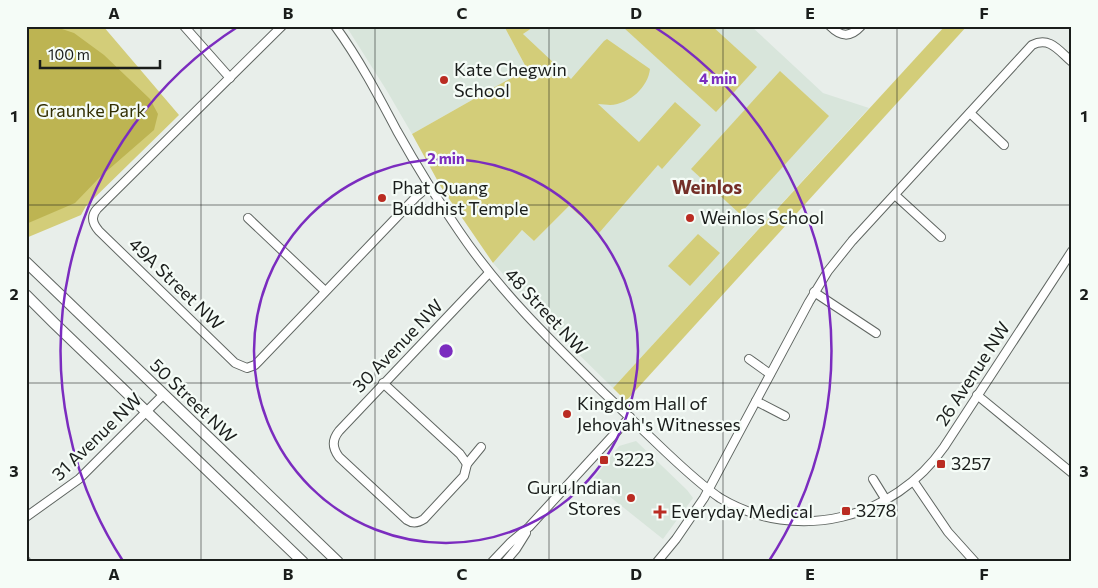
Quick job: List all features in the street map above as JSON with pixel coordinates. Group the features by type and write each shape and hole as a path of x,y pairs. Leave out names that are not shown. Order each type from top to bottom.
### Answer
{"main road":[{"name":"50 Street NW","path":"26,262 338,562"},
{"path":"26,295 303,562"},
{"path":"286,545 310,562"}],"street":[{"path":"184,26 230,78 282,26"},
{"name":"48 Street NW","path":"335,26 373,86 429,186 459,232 489,273 544,334 708,489 732,504 761,515 792,521 819,521"},
{"path":"830,26 845,36 861,26"},
{"path":"657,562 691,518 814,292 835,261 1029,48 1043,41 1055,47 1072,62"},
{"name":"49A Street NW","path":"230,78 97,209 93,222 99,231 243,368 255,365 325,291"},
{"path":"970,113 1004,145"},
{"path":"248,218 325,291 429,186"},
{"path":"895,195 941,237"},
{"name":"26 Avenue NW","path":"819,521 840,518 870,509 914,482 937,457 1072,251"},
{"name":"30 Avenue NW","path":"466,464 464,476 424,519 417,523 412,523 340,456 333,443 339,431 489,273"},
{"path":"814,292 876,333"},
{"path":"749,359 770,374"},
{"path":"384,384 460,454 466,464 481,448"},
{"name":"31 Avenue NW","path":"26,516 79,479 163,395"},
{"path":"977,396 1072,473"},
{"path":"756,400 785,416"},
{"path":"492,562 510,542 529,527 630,417"},
{"path":"873,478 886,500"},
{"path":"914,482 948,532 976,562"},
{"path":"505,562 516,549 529,527"}],"shaded area":[{"name":"Kate Chegwin School","path":"346,26 504,26 527,69 412,134"},
{"name":"Weinlos School","path":"535,26 751,26 823,93 869,108 613,388 554,330 493,263 522,230 534,241 569,206 598,233 523,34"},
{"path":"636,441 693,498 663,539 599,488 588,486 619,446"}],"green space":[{"name":"Graunke Park","path":"26,26 103,26 179,115 86,206 81,215 26,238"},
{"name":"Graunke Park","path":"53,26 74,33 104,55 150,99 158,114 154,130 100,177 75,203 26,224 26,28"},
{"path":"504,26 535,26 523,34 571,79 607,39 650,69 646,82 631,98 617,104 598,104 639,142 675,102 701,125 662,169 658,165 599,233 569,206 534,241 522,230 493,263 441,187 412,134 527,69"},
{"path":"626,26 712,26 757,67 716,112 624,28"},
{"path":"945,26 967,26 626,401 613,388"},
{"path":"780,71 829,116 740,214 691,169"},
{"path":"698,234 720,253 690,286 668,266"}],"place":[{"name":"Kate Chegwin School","path":"444,80"},
{"name":"Phat Quang Buddhist Temple","path":"382,198"},
{"name":"Weinlos School","path":"690,218"},
{"name":"Kingdom Hall of Jehovah's Witnesses","path":"567,414"},
{"name":"3223","path":"604,460"},
{"name":"3257","path":"941,464"},
{"name":"Guru Indian Stores","path":"631,498"},
{"name":"3278","path":"846,511"},
{"name":"Everyday Medical","path":"660,512"}],"district":[{"name":"Weinlos","path":"707,187"}]}
